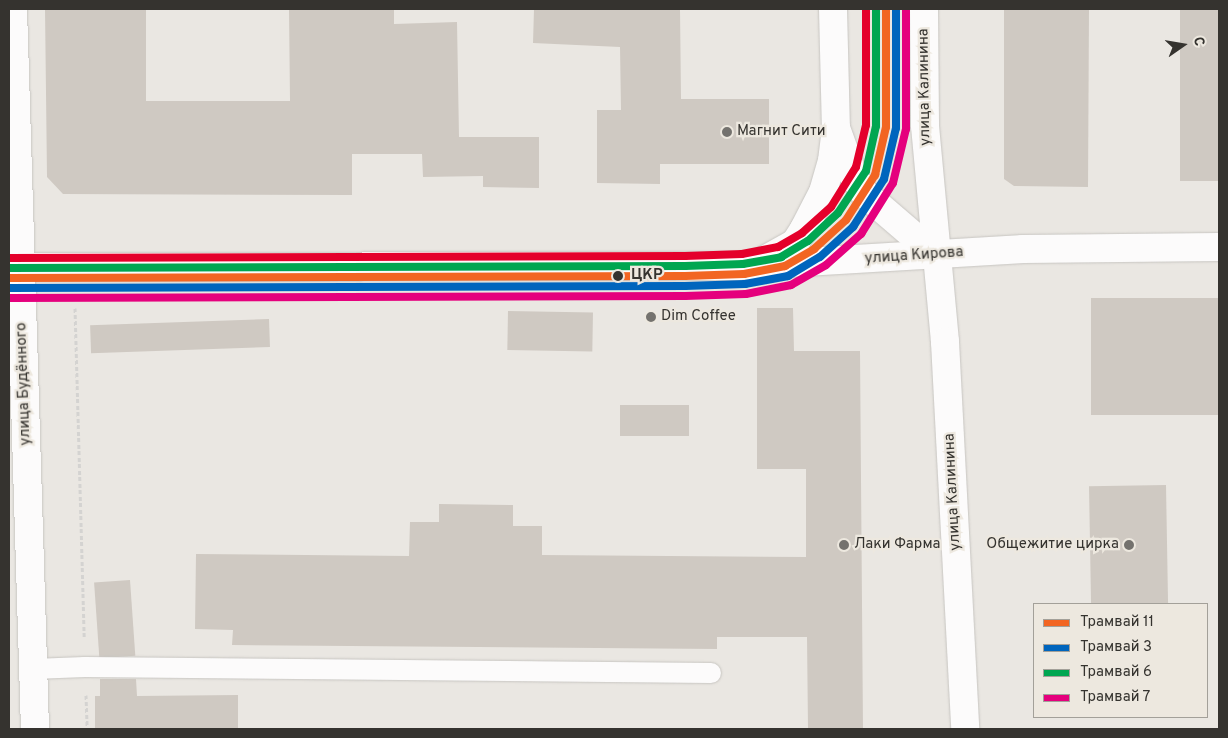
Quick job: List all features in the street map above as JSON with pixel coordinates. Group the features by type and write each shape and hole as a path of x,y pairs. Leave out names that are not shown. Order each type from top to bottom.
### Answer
{"street":[{"name":"улица Будённого","path":"13,9 14,267 35,729"},
{"path":"738,266 766,261 795,243 823,192 832,161 836,128 834,9"},
{"name":"улица Калинина","path":"924,9 925,126 945,342 965,729"},
{"path":"836,128 853,175 865,194 936,255"},
{"name":"улица Кирова","path":"14,267 738,266 936,255 1022,248 1219,247"}],"lane":[{"path":"33,669 85,667 711,673"}],"path":[{"path":"75,308 87,729"}],"building":[{"path":"45,9 146,9 146,101 290,101 289,9 394,9 394,24 457,22 459,137 539,137 539,188 483,187 483,176 423,177 422,154 352,154 352,195 63,194 47,177"},
{"path":"534,9 680,9 681,99 769,99 769,164 660,164 660,184 597,183 597,110 621,110 620,47 533,43"},
{"path":"1004,9 1089,9 1088,187 1014,186 1004,179"},
{"path":"1180,9 1219,9 1219,181 1180,181"},
{"path":"1091,298 1219,298 1219,415 1091,415"},
{"path":"757,308 793,308 794,351 860,351 863,729 808,729 807,637 717,637 717,649 232,645 233,630 195,629 196,554 409,556 410,522 439,522 439,504 513,505 513,526 542,526 542,555 806,557 806,469 757,469"},
{"path":"508,311 593,312 592,351 507,350"},
{"path":"269,319 270,347 91,353 90,325"},
{"path":"620,405 689,405 689,436 620,436"},
{"name":"Общежитие цирка","path":"1166,485 1168,603 1091,603 1089,486"},
{"path":"130,580 135,656 99,658 94,583"},
{"path":"100,679 136,679 137,696 238,695 238,729 95,729 95,696 100,696"}],"tram line":[{"name":"6","path":"9,268 685,266 743,264 781,257 808,241 838,213 866,171 876,126 876,9"},
{"name":"11","path":"9,278 685,276 744,274 785,266 814,249 846,220 875,175 886,127 886,9"},
{"name":"3","path":"9,288 685,286 745,284 788,276 820,257 853,227 884,179 896,128 896,9"},
{"name":"7","path":"9,298 685,296 746,294 791,285 826,265 861,234 893,183 906,129 906,9"}],"transit line":[{"path":"9,258 685,256 742,254 778,247 802,233 831,207 856,167 866,125 866,9"}],"place":[{"name":"Магнит Сити","path":"727,132"},
{"name":"ЦКР","path":"618,276"},
{"name":"Dim Coffee","path":"651,317"},
{"name":"Лаки Фарма","path":"844,545"},
{"name":"Общежитие цирка","path":"1129,545"}]}
